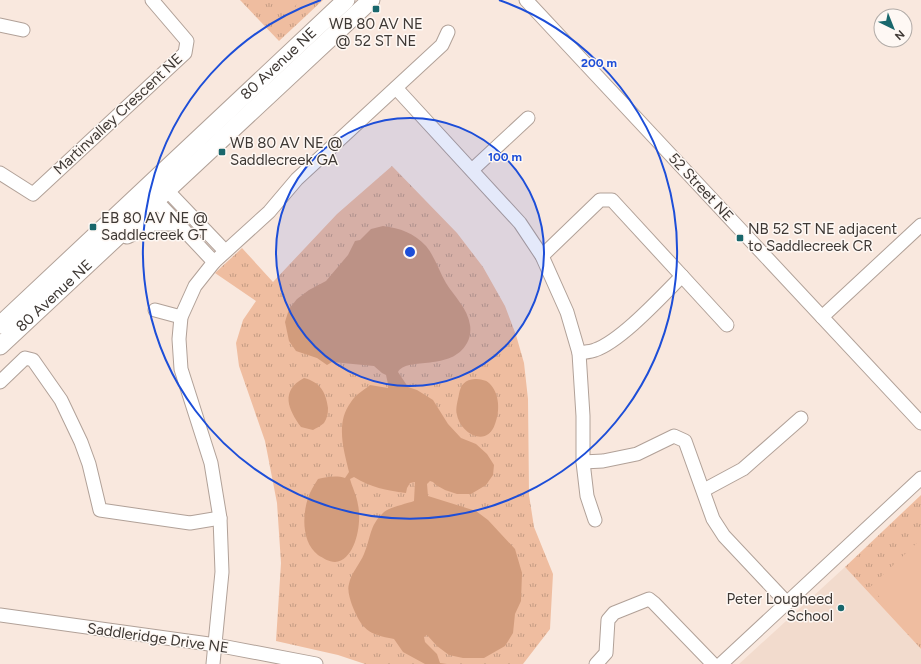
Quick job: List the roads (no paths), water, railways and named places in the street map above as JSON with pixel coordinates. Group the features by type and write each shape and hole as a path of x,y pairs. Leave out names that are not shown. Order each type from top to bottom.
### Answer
{"main road":[{"name":"80 Avenue NE","path":"0,346 103,250 156,190 346,0"},
{"name":"80 Avenue NE","path":"0,325 156,190 371,0"},
{"path":"103,250 137,229 153,222 176,222"}],"street":[{"name":"Martinvalley Crescent NE","path":"0,173 33,194 185,53 187,41 152,0"},
{"name":"52 Street NE","path":"526,0 919,420"},
{"name":"52 Street NE","path":"533,0 547,22"},
{"path":"0,25 23,30"},
{"path":"213,664 222,572 220,518 211,463 181,369 179,339 181,317 194,286 214,262 269,212 297,179 442,45 448,32"},
{"path":"396,88 520,223 542,256 567,312 579,353 583,416 583,462 587,496 596,520"},
{"path":"472,170 528,118"},
{"path":"156,190 176,222 214,262"},
{"path":"156,190 225,251"},
{"path":"542,256 600,200 612,200 727,325"},
{"path":"822,317 921,225"},
{"path":"579,353 594,350 609,343 627,329 682,276"},
{"path":"155,310 181,317"},
{"path":"0,382 25,358 33,360 61,400 81,442 89,464 100,510 190,523 220,518"},
{"path":"704,490 743,469 801,418"},
{"path":"919,420 921,433"},
{"path":"583,462 603,461 637,454 674,436 685,441 704,490 713,519 724,536 787,603"},
{"path":"721,664 921,478"},
{"path":"596,664 606,653 608,620 614,613 649,599 713,664"},
{"name":"Saddleridge Drive NE","path":"0,615 216,645 316,664"}],"place":[{"name":"WB 80 AV NE @ 52 ST NE","path":"376,9"},
{"name":"WB 80 AV NE @ Saddlecreek GA","path":"222,152"},
{"name":"EB 80 AV NE @ Saddlecreek GT","path":"93,227"},
{"name":"NB 52 ST NE adjacent to Saddlecreek CR","path":"740,238"},
{"name":"Peter Lougheed School","path":"841,608"}]}
